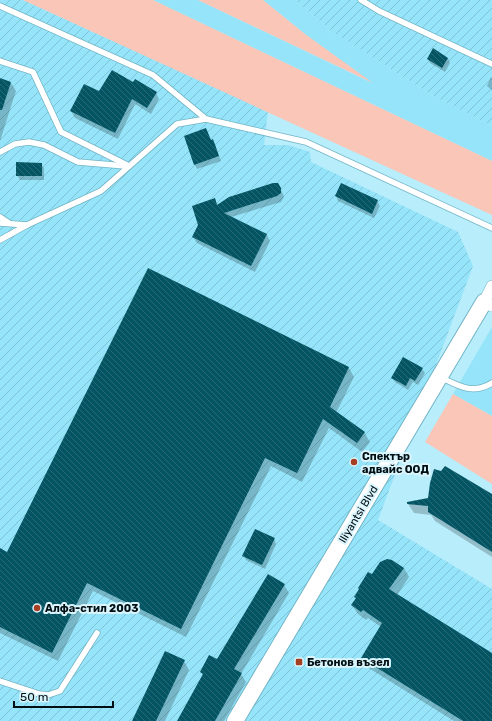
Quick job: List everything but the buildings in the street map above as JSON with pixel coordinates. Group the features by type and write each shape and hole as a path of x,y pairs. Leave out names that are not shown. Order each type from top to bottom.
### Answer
{"street":[{"name":"Iliyantsi Blvd","path":"235,721 440,376 488,304 492,286"}],"lane":[{"path":"361,0 379,11 492,64"},
{"path":"0,6 153,75 206,119"},
{"path":"0,61 33,72 61,132 129,166"},
{"path":"0,240 27,225 101,191 177,124 206,119 306,142 492,228"},
{"path":"0,152 15,144 29,142 44,146 78,162 129,166"},
{"path":"0,217 9,224"},
{"path":"0,223 27,225"},
{"path":"440,376 462,388 482,388 492,383"},
{"path":"0,682 39,694 48,694 60,691 96,634"}],"shaded area":[{"path":"0,0 23,0 268,111 264,145 288,145 310,152 311,162 458,232 473,266 378,520 492,589 492,721 0,721"},
{"path":"23,0 153,0 492,161 492,215"},
{"path":"153,0 198,0 370,82 305,34 263,0 295,0 333,32 430,94 492,126 492,161"},
{"path":"198,0 263,0 305,34 373,83"},
{"path":"295,0 492,0 492,126 430,94 333,32"},
{"path":"492,327 492,416 453,394"},
{"path":"453,394 492,416 492,484 425,442"}],"place":[{"name":"Спектър адвайс ООД","path":"354,462"},
{"name":"Алфа-стил 2003","path":"37,608"},
{"name":"Бетонов възел","path":"299,662"}]}
